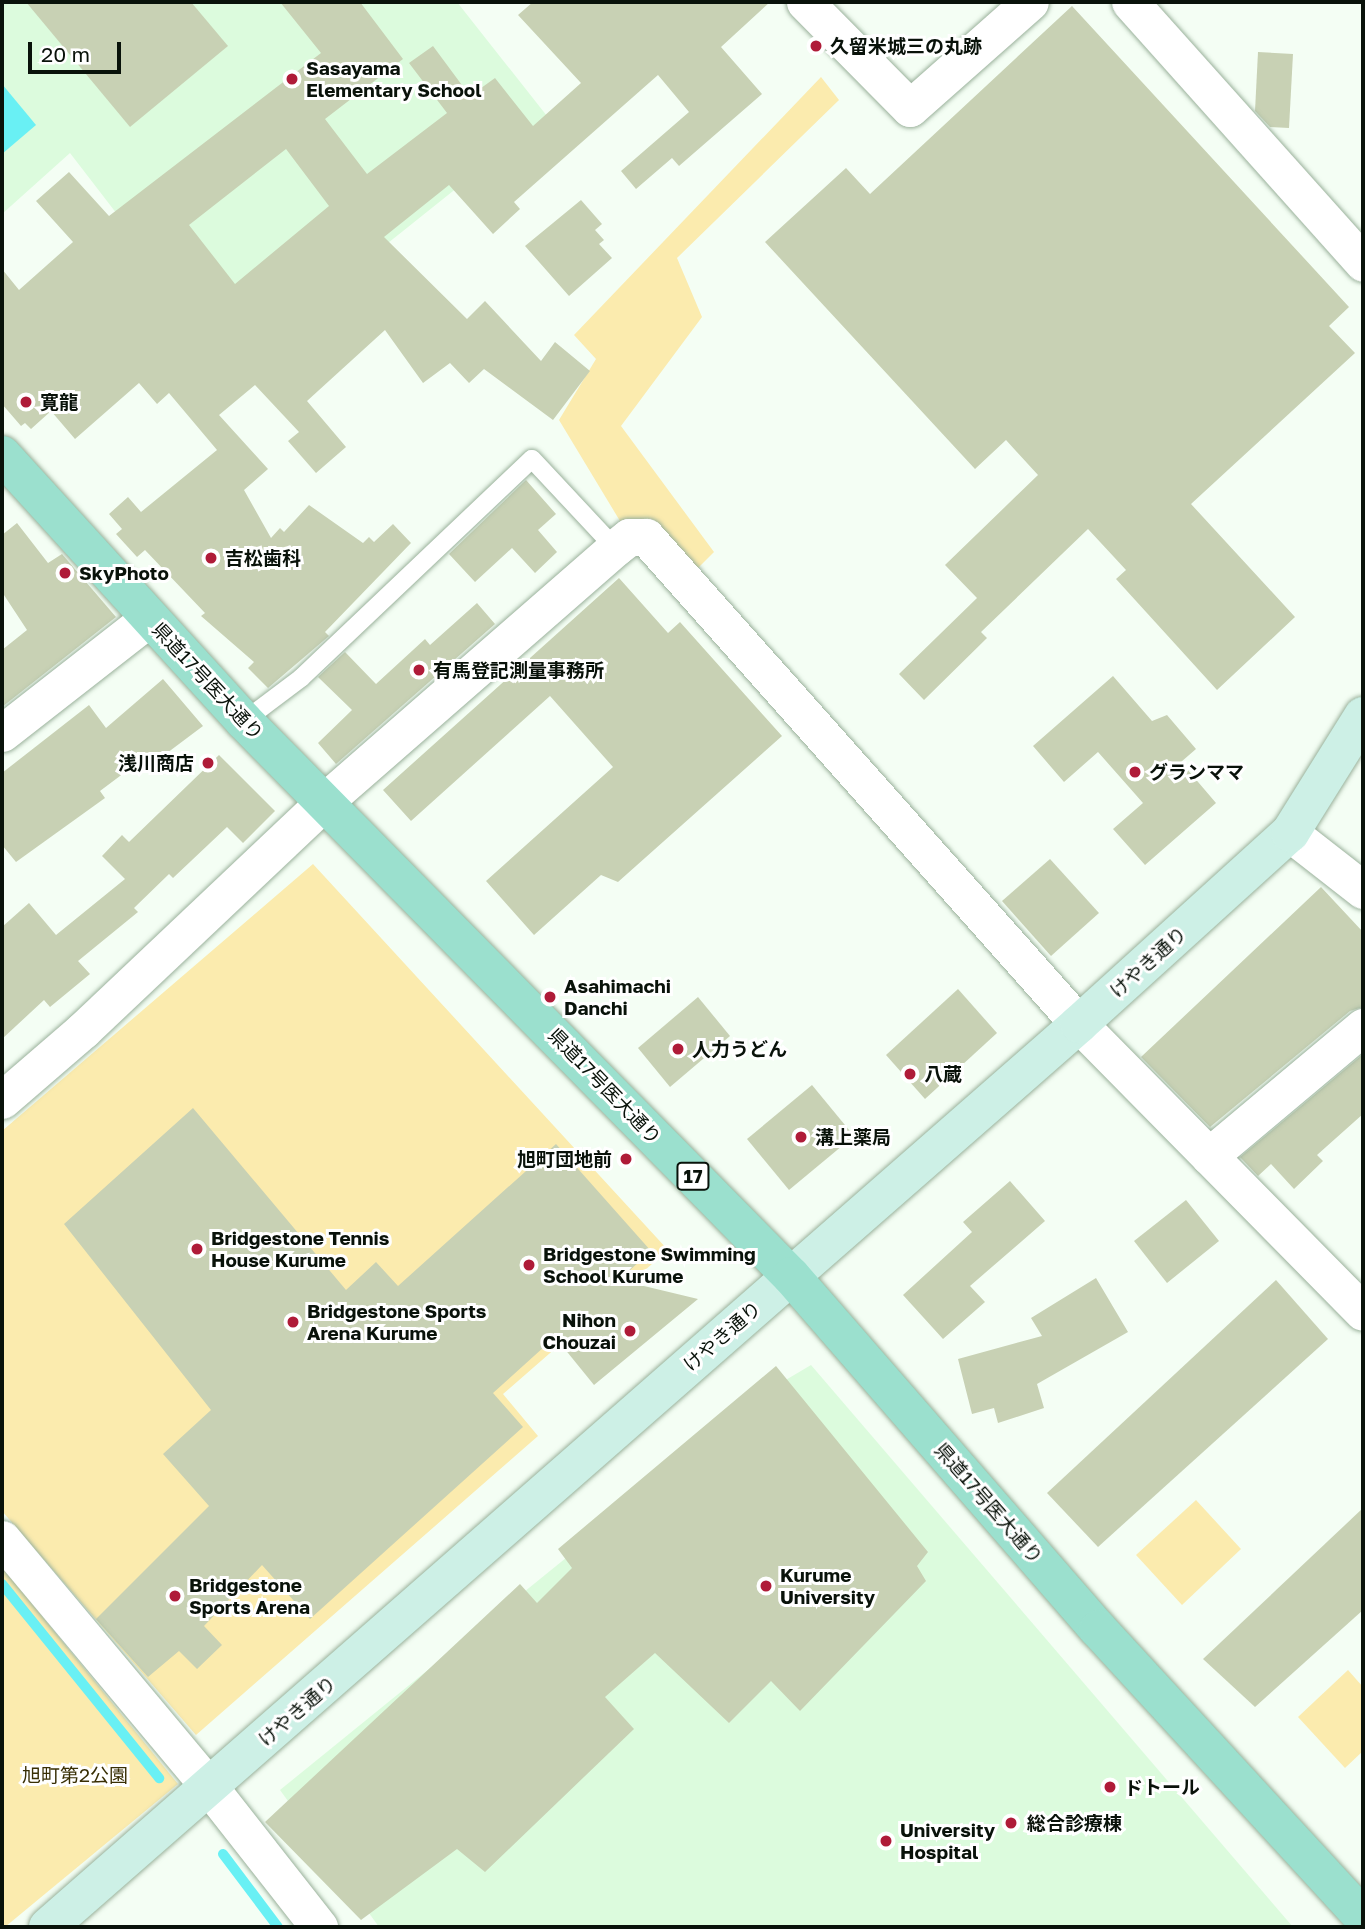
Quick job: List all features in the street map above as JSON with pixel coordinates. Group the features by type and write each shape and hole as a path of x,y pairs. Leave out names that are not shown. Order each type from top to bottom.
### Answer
{"main road":[{"name":"県道17号医大通り","path":"2,455 244,721 791,1276 1098,1629 1363,1917"}],"street":[{"path":"806,2 910,107 1030,2"},
{"path":"1130,2 1363,263"},
{"path":"2,1100 83,1030 325,801 615,548 629,537 646,537 1079,1024 1363,1312"},
{"path":"2,733 149,618"},
{"name":"けやき通り","path":"48,1927 210,1788 1079,1024 1290,833 1363,716"},
{"path":"1290,833 1363,890"},
{"path":"1209,1156 1363,1027"},
{"path":"2,1539 210,1788 319,1927"}],"lane":[{"path":"244,721 301,678 532,458 615,548"}],"shaded area":[{"path":"2,2 457,2 547,116 234,366 70,153 2,214"},
{"name":"Kurume University","path":"811,1365 1293,1927 379,1927 280,1790 784,1381"}],"green space":[{"path":"821,77 839,100 677,258 702,317 621,426 714,552 697,569 655,527 620,521 559,420 596,359 574,335"},
{"name":"Bridgestone Sports Arena Kurume","path":"313,864 668,1250 503,1394 538,1436 196,1735 2,1511 2,1131"},
{"path":"1196,1500 1241,1549 1182,1605 1136,1555"},
{"name":"旭町第2公園","path":"2,1567 178,1784 5,1927 2,1927"},
{"path":"1348,1670 1363,1687 1363,1751 1345,1768 1298,1717"}],"water":[{"path":"2,84 36,125 2,154"}],"building":[{"path":"26,2 191,2 228,46 130,127"},
{"path":"280,2 360,2 403,59 325,119 367,174 447,113 409,63 433,46 470,96 495,78 533,126 581,83 518,15 533,2 770,2 721,47 762,94 679,166 672,158 636,189 621,171 689,112 658,75 514,202 520,209 493,234 449,185 384,237 467,319 485,301 541,361 555,342 590,371 553,420 484,369 469,383 450,363 423,383 385,330 307,401 346,447 316,473 288,441 299,432 255,385 219,415 268,469 244,490 271,538 280,528 284,532 309,505 363,543 369,537 374,542 393,524 411,543 325,632 329,636 268,688 248,668 254,662 201,616 205,613 145,550 137,557 116,534 122,529 109,514 128,497 141,512 217,450 169,393 157,404 139,383 75,439 51,411 31,429 25,423 21,426 2,404 2,269 19,290 73,242 36,201 69,172 109,216 321,53","holes":["286,149 329,206 235,284 189,225"]},
{"path":"1072,6 1349,307 1329,326 1355,353 1191,504 1295,617 1217,690 1116,579 1126,570 1088,529 981,632 987,638 924,700 899,674 977,598 945,565 1038,475 1006,440 975,469 765,242 846,168 870,194"},
{"path":"1258,52 1293,54 1289,128 1270,127 1255,111"},
{"path":"581,200 602,224 595,230 604,240 599,244 612,258 569,296 525,246"},
{"path":"526,480 556,514 538,530 557,552 535,573 512,548 475,582 449,554"},
{"path":"17,523 48,563 62,554 116,617 2,707 2,650 27,630 2,592 2,535"},
{"path":"619,578 668,633 680,622 782,736 618,882 601,875 534,935 486,881 613,767 550,696 411,821 383,790"},
{"path":"477,603 495,624 336,764 318,743 352,710 318,677 345,652 376,684 425,639 430,645"},
{"path":"1113,676 1152,721 1167,715 1196,749 1181,762 1216,803 1145,865 1113,829 1143,803 1098,752 1064,782 1033,746"},
{"path":"163,679 203,726 159,759 152,752 100,791 105,798 16,862 2,845 2,773 89,705 106,728"},
{"path":"219,755 275,811 243,843 227,827 173,878 169,874 134,908 138,912 78,961 90,974 50,1007 44,1000 2,1039 2,927 29,903 56,935 125,879 102,856 122,835 129,842"},
{"path":"1050,859 1099,913 1051,956 1002,901"},
{"path":"1321,887 1363,932 1363,1007 1350,1011 1210,1127 1141,1057"},
{"path":"958,989 997,1033 925,1099 886,1055"},
{"path":"698,997 730,1036 670,1087 638,1048"},
{"path":"1363,1054 1363,1114 1317,1155 1323,1161 1294,1189 1271,1164 1258,1176 1240,1157"},
{"name":"溝上薬局","path":"812,1085 854,1136 789,1190 747,1139"},
{"path":"193,1108 346,1290 376,1262 398,1286 556,1144 651,1251 619,1280 698,1299 594,1385 555,1337 493,1393 523,1427 310,1619 262,1565 204,1626 222,1645 197,1669 179,1651 148,1677 96,1619 209,1506 163,1454 211,1410 64,1224"},
{"path":"1010,1181 1045,1221 970,1286 985,1302 943,1339 903,1295 972,1232 963,1222"},
{"path":"1186,1200 1219,1241 1167,1283 1134,1241"},
{"path":"1096,1278 1128,1332 1037,1384 1044,1408 998,1423 994,1408 972,1414 958,1359 1042,1336 1031,1318"},
{"path":"1276,1280 1328,1339 1098,1547 1047,1493"},
{"path":"776,1366 928,1552 917,1566 926,1581 800,1711 771,1681 729,1723 655,1653 605,1697 634,1729 485,1872 457,1849 361,1920 265,1822 520,1584 537,1603 572,1568 558,1549"},
{"path":"1363,1508 1363,1610 1255,1707 1203,1659"}],"waterway":[{"path":"2,1584 159,1778"},
{"path":"223,1854 278,1927"}],"place":[{"name":"久留米城三の丸跡","path":"816,46"},
{"name":"Sasayama Elementary School","path":"292,79"},
{"name":"寛龍","path":"26,402"},
{"name":"吉松歯科","path":"211,558"},
{"name":"SkyPhoto","path":"65,573"},
{"name":"有馬登記測量事務所","path":"419,670"},
{"name":"浅川商店","path":"208,763"},
{"name":"グランママ","path":"1135,772"},
{"name":"Asahimachi Danchi","path":"550,997"},
{"name":"人力うどん","path":"678,1049"},
{"name":"八蔵","path":"910,1074"},
{"name":"溝上薬局","path":"801,1137"},
{"name":"旭町団地前","path":"626,1159"},
{"name":"Bridgestone Tennis House Kurume","path":"197,1249"},
{"name":"Bridgestone Swimming School Kurume","path":"529,1265"},
{"name":"Bridgestone Sports Arena Kurume","path":"293,1322"},
{"name":"Nihon Chouzai","path":"630,1331"},
{"name":"Kurume University","path":"766,1586"},
{"name":"Bridgestone Sports Arena","path":"175,1596"},
{"name":"ドトール","path":"1110,1787"},
{"name":"総合診療棟","path":"1011,1823"},
{"name":"University Hospital","path":"886,1841"}]}
